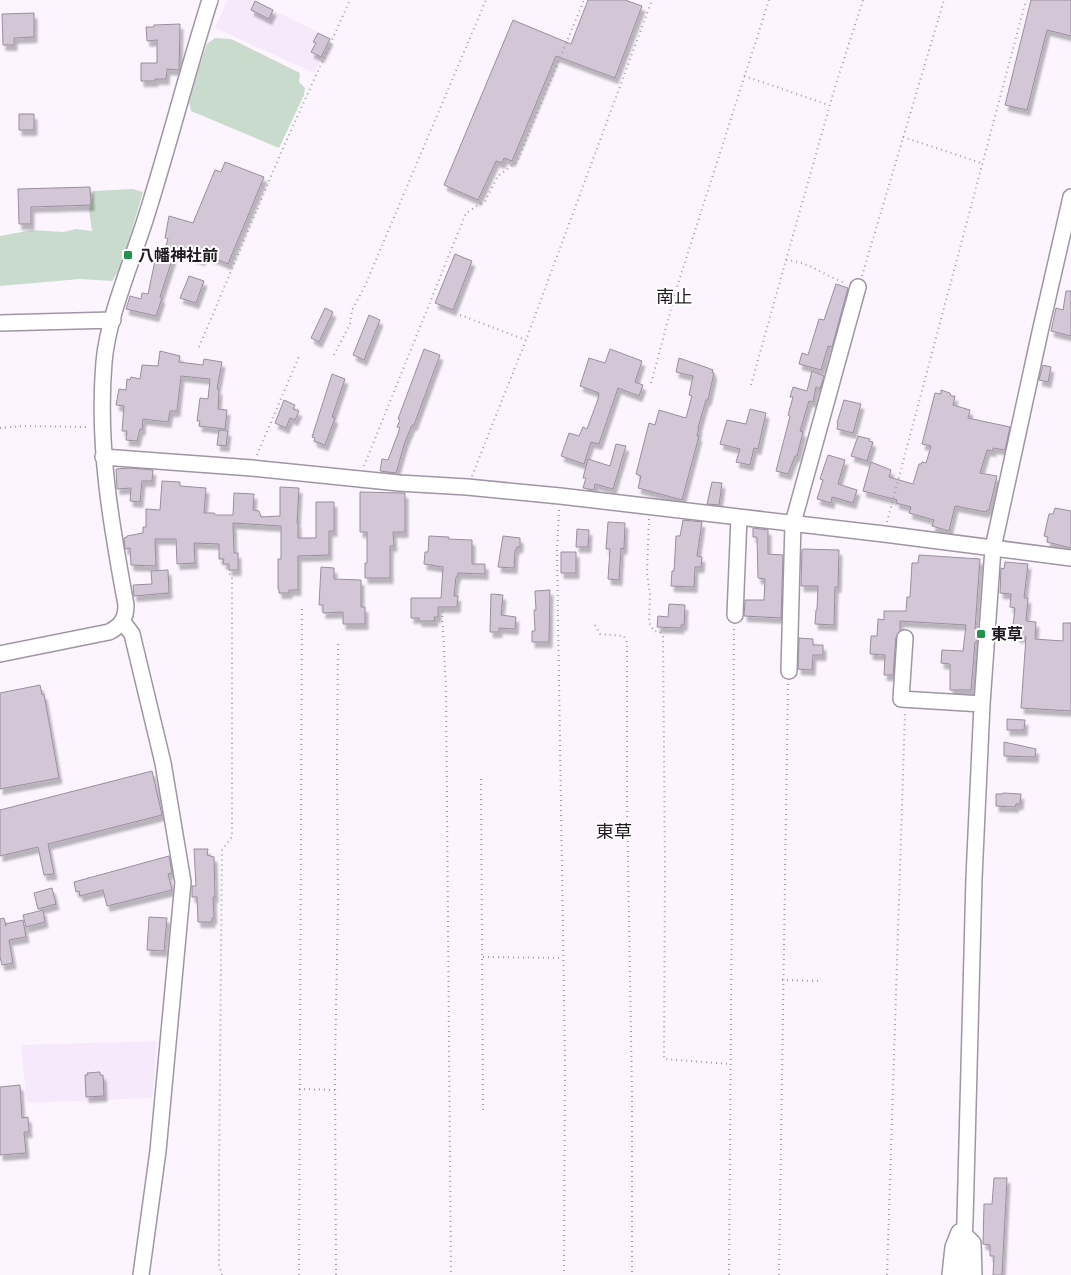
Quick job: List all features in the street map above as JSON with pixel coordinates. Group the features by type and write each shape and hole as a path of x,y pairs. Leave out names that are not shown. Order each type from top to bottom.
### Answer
{"street":[{"path":"0,654 109,632 118,628 123,622 126,613 103,457 104,360 113,320 146,218 210,0"},
{"path":"962,1275 974,878 982,704 993,548 1071,197"},
{"path":"789,671 793,523 858,287"},
{"path":"0,323 113,320"},
{"path":"103,457 252,468 560,496 1071,558"},
{"path":"734,615 739,517"},
{"path":"123,622 132,634 164,763 183,882 158,1151 141,1275"},
{"path":"905,638 901,699 982,704"},
{"path":"950,1275 953,1247 964,1233"},
{"path":"964,1233 973,1243 974,1275"}],"path":[{"path":"199,347 280,155 350,0"},
{"path":"334,355 346,333 352,310 364,288 486,0"},
{"path":"359,479 466,213 485,201 498,176 517,162 584,0"},
{"path":"467,487 526,340 652,0"},
{"path":"651,383 677,288 769,0"},
{"path":"751,385 862,0"},
{"path":"786,260 814,267 828,276 858,287 944,0"},
{"path":"884,534 1026,0"},
{"path":"744,76 830,106"},
{"path":"903,137 982,163"},
{"path":"460,315 526,340"},
{"path":"252,468 300,354"},
{"path":"0,428 22,426 102,427"},
{"path":"560,496 557,551 565,1062 564,1275"},
{"path":"649,506 647,573 650,594 650,623 654,631 660,632 663,636 664,1059 731,1064"},
{"path":"222,1275 219,1265 219,1176 222,850 232,837 232,577 227,572"},
{"path":"299,1275 302,606"},
{"path":"442,612 446,688 451,1275"},
{"path":"729,1275 734,615"},
{"path":"595,625 600,634 624,636 627,643 627,802 632,1085 632,1275"},
{"path":"336,1275 336,989 338,975 338,904 336,760 338,642"},
{"path":"778,1275 789,671"},
{"path":"887,1275 906,699"},
{"path":"481,779 483,1113"},
{"path":"483,957 563,958"},
{"path":"782,980 822,982"},
{"path":"299,1089 336,1090"}],"shaded area":[{"path":"227,0 253,0 330,38 314,73 215,28"},
{"path":"157,1041 152,1098 27,1103 21,1045"}],"green space":[{"path":"215,38 231,39 300,73 299,82 305,88 304,95 279,148 191,111 189,101 200,64 207,44"},
{"path":"133,189 143,192 121,267 112,281 80,279 0,286 0,236 32,230 63,232 76,229 92,231 89,210 93,191"}],"building":[{"path":"588,0 625,0 642,6 615,78 556,56 512,161 504,158 502,163 496,161 478,200 444,185 513,20 571,44"},
{"path":"1031,0 1071,0 1071,36 1047,30 1027,110 1005,105"},
{"path":"255,1 273,10 269,19 251,10"},
{"path":"34,13 34,37 14,38 14,45 3,45 2,14"},
{"path":"180,24 179,70 167,69 166,79 141,81 141,63 157,63 157,40 147,41 146,27"},
{"path":"318,33 330,39 321,57 311,52 316,43 313,42"},
{"path":"19,114 34,114 34,130 19,130"},
{"path":"225,162 264,177 228,264 204,254 202,260 181,253 180,255 174,254 156,316 126,309 130,296 141,299 142,293 148,294 156,256 162,258 168,239 165,238 169,216 193,223 215,170 221,172"},
{"path":"90,187 91,205 31,207 31,224 19,224 18,189"},
{"path":"455,254 472,261 453,310 435,303"},
{"path":"189,276 204,281 196,303 180,298"},
{"path":"836,284 848,288 832,347 828,346 821,370 799,364 802,353 808,355 819,319 824,320"},
{"path":"1066,291 1071,291 1071,336 1051,331 1056,308 1063,310"},
{"path":"325,308 333,312 319,342 311,338"},
{"path":"369,315 380,320 364,360 353,355"},
{"path":"424,349 440,355 414,425 412,425 405,442 396,473 380,471 382,459 388,460 400,428 397,427 400,420 398,419"},
{"path":"610,349 642,361 635,382 643,385 639,396 618,388 599,444 591,442 584,464 561,456 569,433 579,436 583,427 587,429 598,399 599,393 580,386 589,358 605,363"},
{"path":"160,351 180,356 179,362 203,365 204,359 222,362 217,389 219,390 218,409 227,410 225,429 199,426 200,421 197,421 200,398 208,399 210,379 181,376 177,411 170,411 168,422 143,419 142,430 140,429 137,441 126,440 127,431 122,431 124,406 116,405 119,389 126,390 127,379 130,380 131,377 140,379 142,365 158,366"},
{"path":"679,358 713,370 712,373 714,373 708,400 706,400 698,428 697,436 699,436 682,500 638,488 641,476 636,474 649,423 655,425 659,410 686,418 692,396 689,395 693,376 676,372"},
{"path":"1043,365 1051,367 1048,382 1039,380"},
{"path":"812,371 824,376 820,389 816,387 813,402 809,401 800,431 803,432 797,456 795,456 788,474 776,471 790,416 788,415 793,397 790,397 793,387 807,391"},
{"path":"332,374 345,379 332,417 335,418 325,445 314,441 315,438 312,437"},
{"path":"941,390 950,393 951,396 955,396 953,405 970,410 968,418 1010,427 1005,450 993,448 993,451 987,450 980,473 997,476 989,510 986,512 955,506 949,531 932,526 934,520 909,513 911,507 896,503 897,500 863,491 871,462 891,470 889,477 913,484 919,464 922,462 926,463 931,446 922,444 935,393 941,394"},
{"path":"284,400 295,405 293,409 299,411 295,420 290,418 286,428 275,423"},
{"path":"844,400 861,404 853,433 837,429"},
{"path":"750,409 766,413 758,449 754,448 750,465 736,462 740,449 720,444 727,420 746,424"},
{"path":"219,430 228,431 226,446 217,445"},
{"path":"858,436 870,439 869,441 873,442 867,461 851,456"},
{"path":"616,444 626,446 613,489 595,484 594,490 583,488 586,478 583,478 588,459 610,466"},
{"path":"828,455 845,460 838,484 857,490 853,503 832,497 831,503 817,499 823,480 820,479"},
{"path":"116,469 153,470 152,481 142,481 140,502 130,501 131,488 117,489"},
{"path":"162,481 180,482 180,486 206,488 204,513 214,513 215,515 233,515 234,493 254,494 253,510 259,511 261,517 280,516 280,487 299,488 298,538 316,538 316,502 334,502 334,531 329,531 329,555 298,556 298,590 289,590 289,593 279,593 278,559 281,559 281,526 233,523 234,553 238,553 238,570 229,570 229,564 223,564 224,559 219,559 219,544 194,543 195,563 177,564 176,539 155,539 156,566 131,565 130,548 125,549 124,538 143,533 143,527 146,527 146,509 160,510"},
{"path":"712,482 722,483 719,505 707,504"},
{"path":"360,492 405,493 405,532 393,532 394,546 390,546 390,578 365,578 367,532 360,532"},
{"path":"1055,508 1071,511 1071,548 1047,542 1048,537 1044,536 1049,514 1053,514"},
{"path":"683,520 702,522 697,556 702,557 701,567 695,567 694,587 671,586 676,536 680,536"},
{"path":"608,522 625,523 624,549 621,548 619,580 608,579 610,549 606,549"},
{"path":"753,528 768,530 768,554 783,555 781,618 744,616 745,600 764,600 765,579 758,578 757,537 753,537"},
{"path":"577,529 589,530 588,547 576,547"},
{"path":"429,536 472,540 472,564 485,564 485,574 458,573 454,596 458,596 457,607 438,607 438,617 434,617 435,621 419,621 419,618 411,618 411,598 441,598 443,567 424,564 425,552 428,552"},
{"path":"503,536 520,538 520,547 517,547 515,551 514,568 498,567"},
{"path":"803,549 839,550 838,587 835,587 834,625 815,624 818,586 801,586"},
{"path":"561,552 576,552 576,573 561,573"},
{"path":"919,555 980,559 975,629 978,629 971,690 950,690 950,664 941,663 942,650 963,651 966,625 900,621 900,631 896,637 893,675 884,675 885,655 870,654 871,636 877,636 878,619 884,620 884,611 906,611 907,597 910,597 912,563 918,563"},
{"path":"1005,562 1028,564 1024,598 1028,598 1026,621 1036,622 1035,639 1063,641 1063,623 1071,623 1071,711 1021,708 1026,637 1017,637 1017,635 1012,634 1015,608 1010,607 1011,594 1000,593 1001,568 1004,569"},
{"path":"321,567 334,568 334,579 361,580 361,607 365,607 365,624 343,624 343,612 323,613 323,605 319,605"},
{"path":"168,570 169,593 134,596 133,585 152,584 151,571"},
{"path":"550,590 549,642 532,642 532,631 535,631 535,591"},
{"path":"491,594 503,595 501,615 516,617 515,629 499,628 499,632 490,632"},
{"path":"669,604 685,605 684,625 681,625 681,628 657,627 658,616 668,617"},
{"path":"799,638 813,639 813,645 823,645 823,655 813,655 812,670 798,669"},
{"path":"40,685 42,695 44,694 59,778 0,789 0,693"},
{"path":"1007,719 1025,720 1024,730 1007,730"},
{"path":"1004,742 1036,749 1035,757 1004,756"},
{"path":"152,771 162,815 48,844 54,874 44,875 38,847 0,856 0,810"},
{"path":"996,794 1021,794 1020,804 1016,804 1015,807 996,806"},
{"path":"194,849 208,849 207,855 214,857 215,897 213,897 214,918 212,918 212,922 198,922 197,897 192,897 192,886 196,886"},
{"path":"169,856 172,873 168,874 172,890 107,906 103,890 80,896 79,891 76,892 74,882"},
{"path":"52,888 56,904 38,909 34,893"},
{"path":"43,910 45,922 26,927 23,915"},
{"path":"149,917 167,918 164,951 147,950"},
{"path":"4,918 5,924 23,920 26,937 9,940 13,963 2,965 0,957 0,919"},
{"path":"100,1072 100,1075 103,1075 104,1096 86,1097 85,1075 88,1075 87,1073"},
{"path":"20,1085 22,1118 28,1117 29,1132 24,1132 26,1153 0,1155 0,1087"},
{"path":"994,1178 1007,1178 1002,1275 993,1275 994,1256 990,1256 990,1245 983,1244 984,1204 992,1204"}],"place":[{"name":"八幡神社前","path":"128,255"},
{"name":"東草","path":"981,634"}],"district":[{"name":"南止","path":"674,297"},
{"name":"東草","path":"614,832"}]}
